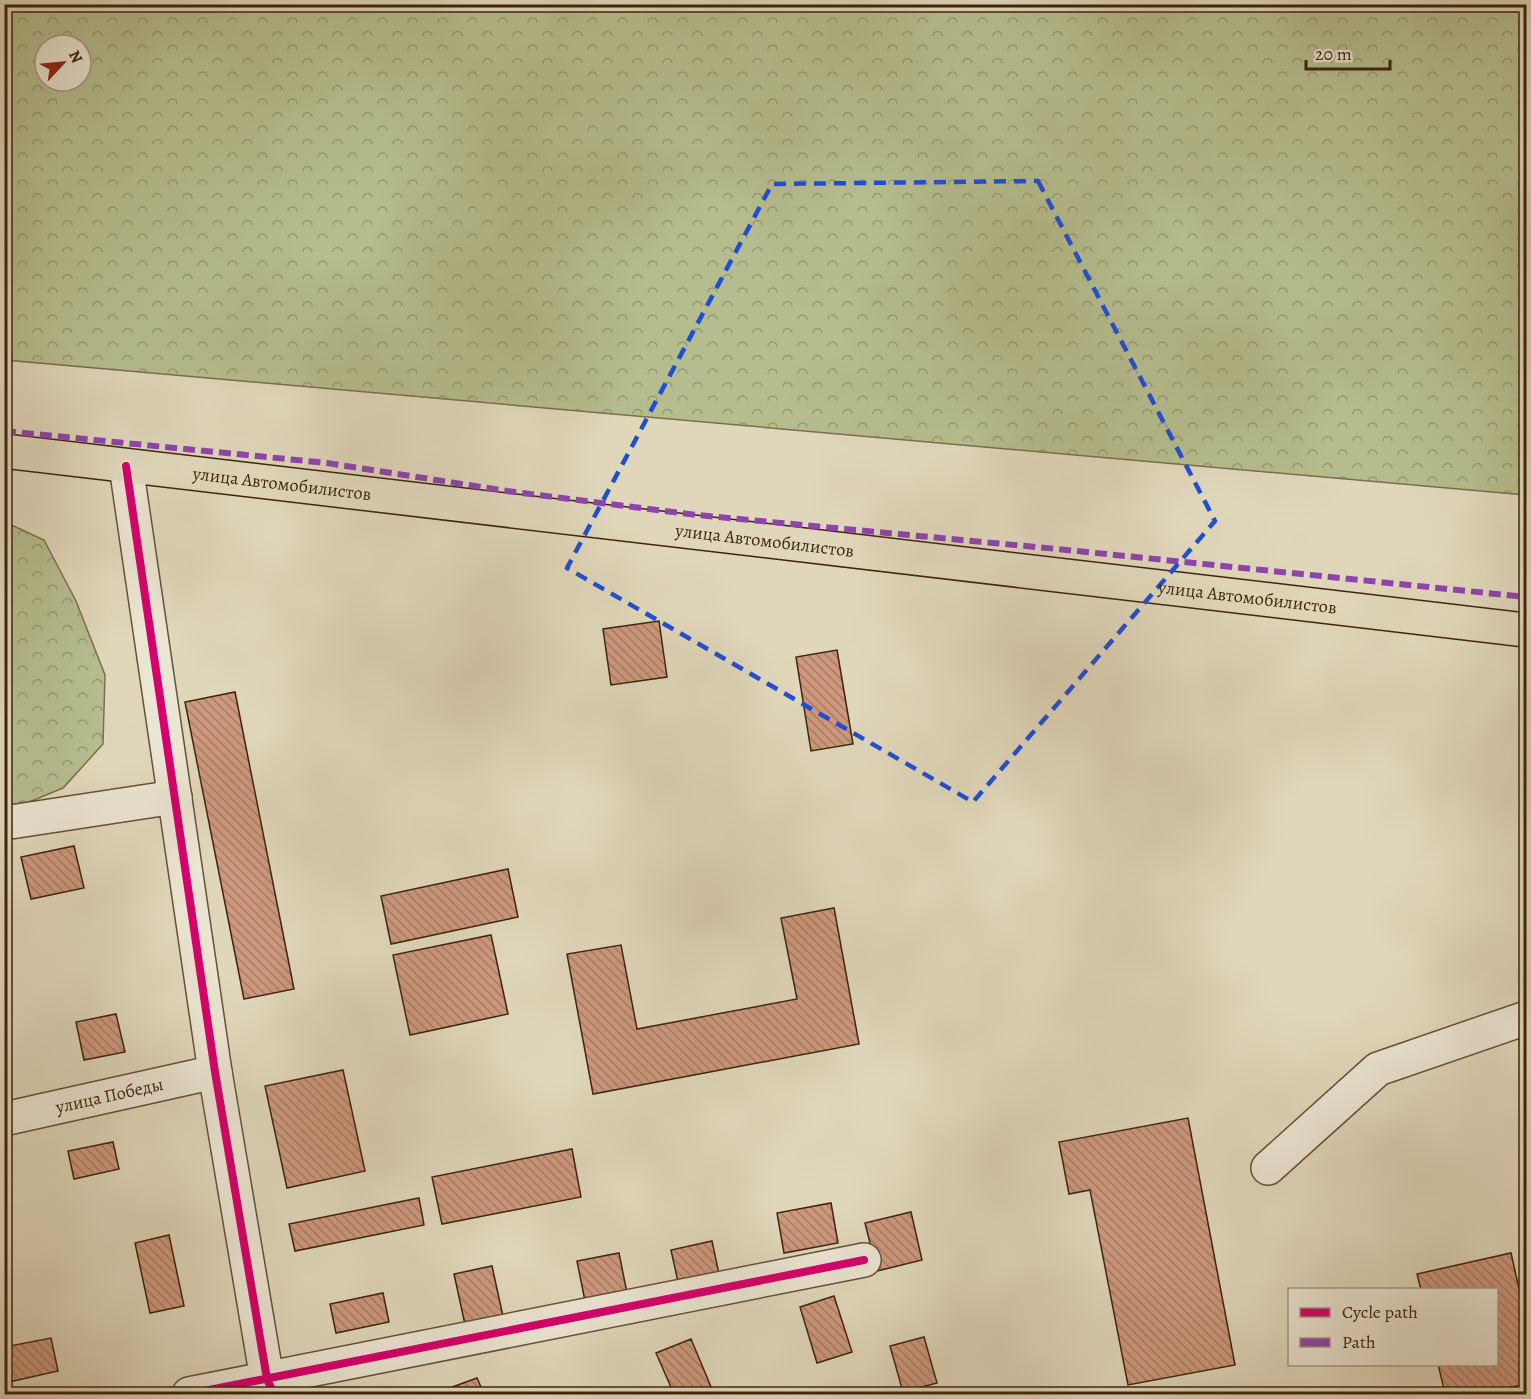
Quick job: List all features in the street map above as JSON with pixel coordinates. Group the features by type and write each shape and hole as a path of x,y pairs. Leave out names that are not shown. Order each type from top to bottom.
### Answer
{"main road":[{"name":"улица Автомобилистов","path":"4,451 1527,630"}],"street":[{"path":"126,466 215,1071 271,1387"},
{"path":"4,824 175,797"},
{"path":"1268,1168 1378,1069 1527,1018"},
{"name":"улица Победы","path":"4,1119 215,1071"},
{"path":"189,1395 271,1387 864,1260"}],"highlighted area":[{"path":"1038,181 1215,521 973,802 567,568 772,184"}],"green space":[{"path":"4,5 1526,5 1526,495 5,360"},
{"path":"5,522 44,540 76,601 105,675 103,744 63,788 5,812"}],"building":[{"path":"659,621 667,677 611,685 603,629"},
{"path":"837,650 853,744 811,751 796,657"},
{"path":"235,692 294,989 244,999 185,702"},
{"path":"74,846 84,888 31,899 21,857"},
{"path":"508,869 518,917 391,944 381,896"},
{"path":"834,908 859,1044 593,1094 567,954 621,945 637,1029 797,999 781,918"},
{"path":"491,935 508,1014 410,1035 393,955"},
{"path":"116,1014 125,1052 84,1060 76,1022"},
{"path":"343,1070 365,1171 287,1188 265,1086"},
{"path":"1188,1118 1235,1365 1128,1385 1090,1190 1069,1194 1059,1142"},
{"path":"113,1142 119,1169 74,1179 68,1151"},
{"path":"572,1149 581,1197 442,1224 432,1177"},
{"path":"419,1198 424,1225 295,1251 289,1224"},
{"path":"831,1203 838,1243 784,1253 777,1213"},
{"path":"911,1212 922,1260 877,1271 865,1223"},
{"path":"169,1235 184,1306 150,1313 135,1243"},
{"path":"712,1241 719,1274 678,1282 671,1250"},
{"path":"619,1253 627,1293 585,1301 577,1261"},
{"path":"1511,1253 1526,1320 1526,1384 1479,1394 1445,1394 1438,1366 1498,1366 1498,1288 1420,1288 1417,1274"},
{"path":"492,1266 504,1321 466,1329 454,1274"},
{"path":"383,1293 389,1322 336,1333 330,1304"},
{"path":"834,1296 852,1352 817,1363 800,1307"},
{"path":"924,1337 937,1383 903,1392 890,1346"},
{"path":"51,1338 58,1371 9,1382 4,1362 4,1347"},
{"path":"691,1339 714,1394 674,1394 656,1353"},
{"path":"477,1378 484,1394 433,1394"}],"marked path":[{"path":"4,431 327,463 507,491 697,515 1526,597"}],"cycle path":[{"path":"126,466 215,1072 267,1379 274,1394"},
{"path":"189,1394 864,1260"}]}
